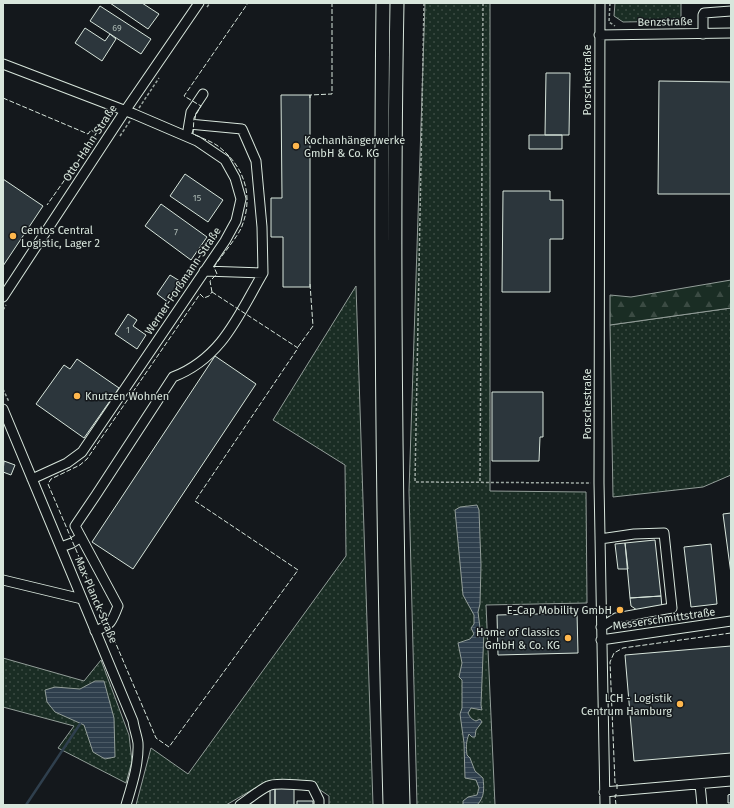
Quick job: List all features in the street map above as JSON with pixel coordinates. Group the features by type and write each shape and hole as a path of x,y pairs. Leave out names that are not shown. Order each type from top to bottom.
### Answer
{"highway":[{"path":"383,3 381,139 382,377 384,582 390,805"},
{"path":"396,3 395,370 403,805"}],"street":[{"name":"Otto-Hahn-Straße","path":"3,297 125,111 199,3"},
{"name":"Porschestraße","path":"600,3 599,483 604,805"},
{"path":"703,34 704,13 731,11"},
{"name":"Benzstraße","path":"599,35 731,34"},
{"name":"Werner-Forßmann-Straße","path":"3,64 125,111 196,141 225,160 235,178 241,198 236,221 225,241 82,452 67,463 32,479"},
{"path":"186,137 191,112 203,94"},
{"path":"95,631 112,622 118,606 74,526 173,377 187,372 218,347 229,333 263,273 262,227 256,161 242,129 189,124"},
{"path":"204,271 263,273"},
{"name":"Max-Planck-Straße","path":"3,409 133,721 138,742 137,760 126,805"},
{"path":"600,539 634,534 664,533 672,608 616,618 601,627"},
{"path":"61,548 81,537"},
{"path":"3,580 82,599"},
{"name":"Messerschmittstraße","path":"601,640 731,621"},
{"path":"604,792 731,781"},
{"path":"240,805 269,785 295,784 312,786 319,800 319,805"},
{"path":"700,784 702,805"}],"path":[{"path":"424,3 415,482 599,483"},
{"path":"480,482 483,3"}],"green space":[{"path":"425,3 490,3 490,491 586,492 587,603 486,605 495,805 417,805 409,491"},
{"path":"615,3 681,3 681,21 623,22 614,16"},
{"path":"731,280 731,308 610,325 610,295 631,297"},
{"path":"356,286 373,805 329,805 329,796 310,783 264,783 226,805 136,805 151,748 188,774 346,556 345,465 273,420"},
{"path":"731,308 731,475 703,487 613,497 610,325"},
{"path":"3,658 84,681 101,660 129,735 132,761 126,783 58,748 74,726 3,707"}],"water":[{"path":"477,505 479,510 481,565 480,604 478,612 480,628 484,630 482,710 471,708 468,713 470,717 476,721 480,719 482,722 476,730 475,737 472,737 469,734 466,747 467,755 470,758 475,771 483,778 484,789 483,796 477,805 463,805 463,801 468,797 477,795 479,788 476,780 465,778 464,743 460,714 462,708 462,680 459,677 462,663 458,643 470,639 474,634 471,628 474,624 474,615 463,595 455,510 460,507"},
{"path":"95,681 104,681 114,718 115,757 105,759 93,752 84,725 55,712 47,702 45,690 55,687 80,689"}],"building":[{"path":"110,3 142,3 159,14 148,29"},
{"path":"100,6 151,39 141,54 90,21"},
{"path":"85,28 105,41 110,34 116,39 102,61 75,43"},
{"path":"546,73 570,73 569,135 545,135"},
{"path":"659,81 731,82 731,194 658,194"},
{"name":"Kochanhängerwerke GmbH & Co. KG","path":"281,95 310,95 310,287 283,287 283,237 271,237 271,198 282,198"},
{"path":"529,135 562,135 562,149 529,149"},
{"path":"185,174 223,200 208,222 170,196"},
{"name":"Centos Central Logistic, Lager 2","path":"3,179 43,206 3,266"},
{"path":"503,191 550,191 550,200 563,200 563,239 550,239 550,292 502,292"},
{"path":"161,204 207,237 191,260 145,226"},
{"path":"170,275 183,283 169,303 157,294"},
{"path":"128,314 137,320 133,326 146,335 137,349 115,334"},
{"path":"215,356 256,384 133,569 92,542"},
{"name":"Knutzen Wohnen","path":"77,359 119,388 84,438 36,404 64,365 70,369"},
{"path":"492,392 543,392 543,437 540,437 539,461 492,461"},
{"path":"4,461 15,465 11,475 3,472"},
{"path":"731,513 731,574 723,514"},
{"path":"655,540 661,596 630,598 625,543"},
{"path":"625,543 628,569 618,569 615,544"},
{"path":"711,544 717,604 691,607 684,547"},
{"path":"661,596 662,608 637,610 631,606 630,598"},
{"path":"577,613 578,653 498,655 497,615"},
{"name":"LCH - Logistik Centrum Hamburg","path":"731,646 731,753 634,761 625,655"},
{"path":"270,787 275,787 275,805 270,805"},
{"path":"275,787 294,787 294,805 275,805"},
{"path":"731,794 731,803 728,803 728,795"},
{"path":"297,801 313,801 313,805 297,805"}],"waterway":[{"path":"26,805 80,724"}],"fence":[{"path":"212,292 210,281 217,274 214,267 237,236 242,226 247,203 247,192 240,172 227,154 215,144 193,134 194,118 201,106 184,96 248,3"},
{"path":"310,98 310,95 332,94 332,3"},
{"path":"3,98 88,134 91,130 97,134 47,205"},
{"path":"298,347 313,326 310,284"},
{"path":"212,292 298,348 195,501 298,570 169,747 156,738 48,484 51,479 80,465 87,459 200,294 204,298 209,296 212,292"},
{"path":"617,789 617,784 615,783 610,662 614,653 623,648 731,633"},
{"path":"616,805 615,795 617,795"}],"place":[{"name":"Kochanhängerwerke GmbH & Co. KG","path":"296,146"},
{"name":"Centos Central Logistic, Lager 2","path":"13,236"},
{"name":"Knutzen Wohnen","path":"77,396"},
{"name":"E-Cap Mobility GmbH","path":"620,610"},
{"name":"Home of Classics GmbH & Co. KG","path":"568,638"},
{"name":"LCH - Logistik Centrum Hamburg","path":"680,704"}]}
